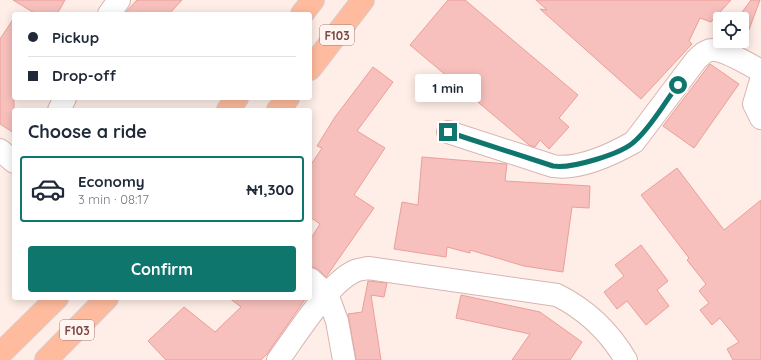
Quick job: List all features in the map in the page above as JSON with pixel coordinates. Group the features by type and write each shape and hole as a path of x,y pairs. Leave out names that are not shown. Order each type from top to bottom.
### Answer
{"main road":[{"path":"304,12 313,0"},
{"name":"F103","path":"312,66 363,0"},
{"path":"280,108 286,100"},
{"name":"F103","path":"0,354 55,300"},
{"name":"F103","path":"46,360 104,300"}],"street":[{"path":"110,12 119,0"},
{"path":"448,132 553,166 569,167 622,149 634,142 696,60 711,50 721,52 761,71"},
{"path":"759,110 761,80"},
{"path":"0,150 12,160"},
{"path":"278,360 327,294 348,275 356,270 368,268 557,295 572,303 609,333 626,360"},
{"path":"312,281 327,294 337,321 344,360"}],"building":[{"path":"13,0 65,0 58,12 33,12"},
{"path":"137,0 182,0 171,12 126,12"},
{"path":"448,0 465,0 578,95 559,118 569,127 549,149 540,140 535,147 529,145 410,45"},
{"path":"536,0 731,0 720,12 713,12 713,20 711,22 700,18 689,41 692,44 641,99 540,9 547,10"},
{"path":"751,0 760,0 749,30 749,12 742,12"},
{"path":"12,21 12,100 14,100 14,108 12,108 12,132 0,124 0,39"},
{"path":"710,64 739,84 694,148 663,126"},
{"path":"373,67 393,82 357,131 385,148 354,195 374,208 326,277 318,269 312,267 312,237 320,224 312,218 312,163 322,148 317,146 335,117"},
{"path":"422,157 507,164 505,181 590,186 589,208 572,207 563,272 524,266 470,250 470,253 447,247 446,257 394,249 402,202 418,205"},
{"path":"677,168 724,230 761,200 761,360 733,360 727,349 739,342 720,318 712,325 700,310 709,303 699,291 706,284 687,260 689,258 641,195"},
{"path":"641,245 668,281 657,290 669,306 646,325 627,301 617,309 604,292 624,276 615,265"},
{"path":"368,281 387,283 384,297 371,295 381,360 356,360 348,314 362,312"},
{"path":"461,295 540,312 582,342 570,360 512,360 530,334 456,318"},
{"path":"232,300 305,300 267,354 261,360 166,360 148,341 184,307 215,332 241,307"}],"route":[{"path":"448,132 553,166 561,168 569,167 622,149 634,142 642,134 678,85"}]}
